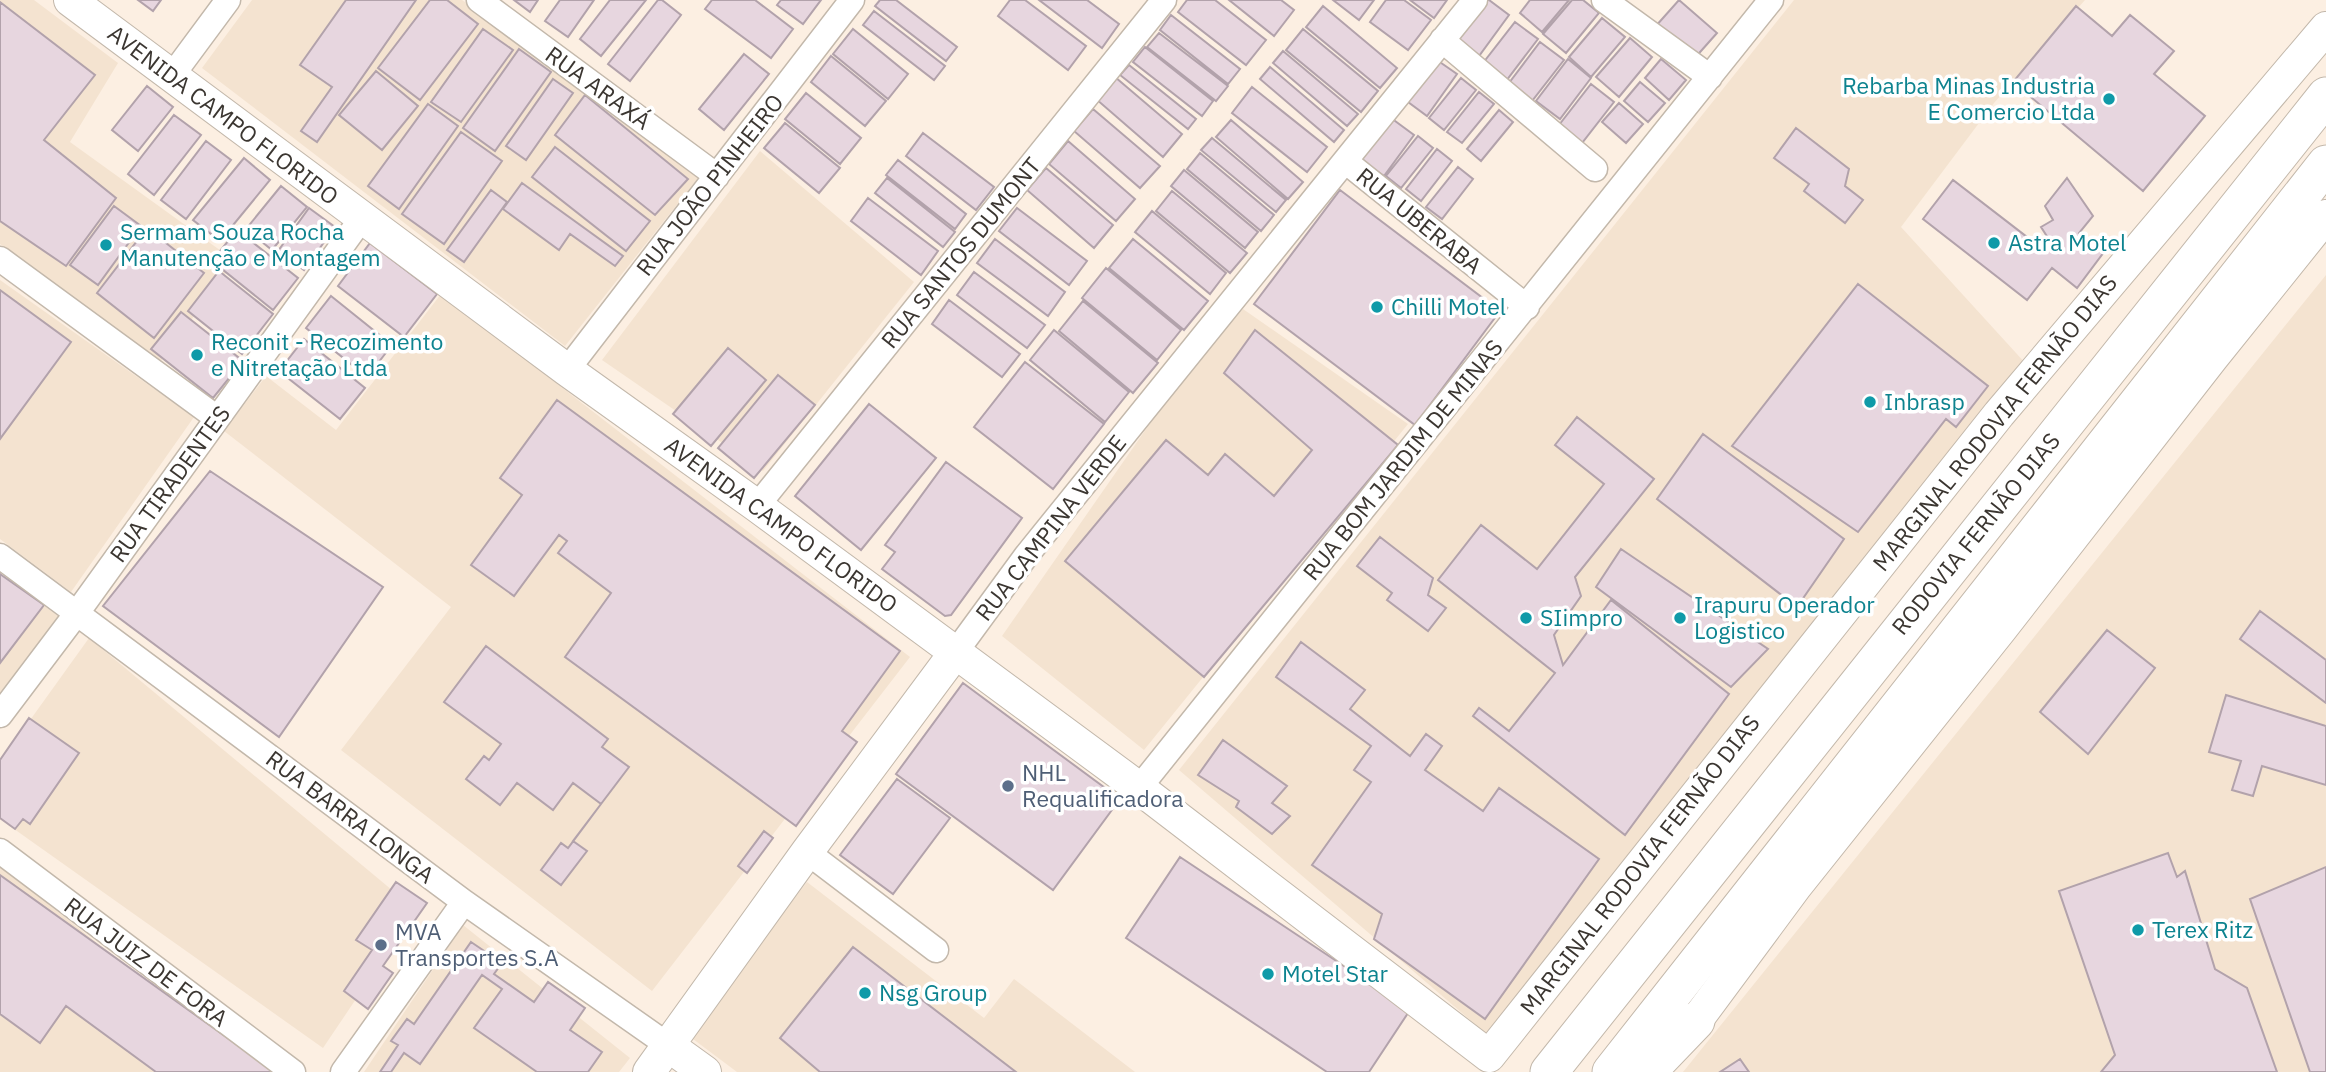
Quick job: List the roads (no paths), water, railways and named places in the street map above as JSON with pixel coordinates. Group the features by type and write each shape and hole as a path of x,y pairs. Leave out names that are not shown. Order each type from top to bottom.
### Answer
{"highway":[{"name":"RODOVIA FERNÃO DIAS","path":"1549,1072 2326,96"},
{"name":"RODOVIA FERNÃO DIAS","path":"1611,1072 2326,164"},
{"path":"1647,1072 1696,1021"}],"main road":[{"name":"AVENIDA CAMPO FLORIDO","path":"70,0 567,370 757,506 1139,788 1489,1056"},
{"name":"MARGINAL RODOVIA FERNÃO DIAS","path":"1489,1056 1999,414 2326,27"},
{"path":"1696,1021 1796,886 2326,216"},
{"name":"RUA CAMPINA VERDE","path":"649,1072 807,852 955,653"},
{"name":"RUA BARRA LONGA","path":"669,1046 705,1072"}],"street":[{"path":"171,77 228,0"},
{"name":"RUA ARAXÁ","path":"479,0 717,176"},
{"name":"RUA JOÃO PINHEIRO","path":"567,370 852,0"},
{"name":"RUA SANTOS DUMONT","path":"757,506 1164,0"},
{"name":"RUA CAMPINA VERDE","path":"955,653 1026,556 1475,0"},
{"path":"1604,0 1710,77"},
{"name":"RUA BOM JARDIM DE MINAS","path":"1139,788 1771,0"},
{"path":"1442,40 1595,169"},
{"name":"RUA UBERABA","path":"1345,161 1527,307"},
{"name":"RUA TIRADENTES","path":"0,715 77,613 362,218"},
{"path":"0,259 217,418"},
{"name":"RUA BARRA LONGA","path":"0,556 464,902 669,1046"},
{"name":"RUA JUIZ DE FORA","path":"0,851 293,1072"},
{"path":"807,852 936,950"},
{"path":"343,1072 464,902"}],"place":[{"name":"Rebarba Minas Industria E Comercio Ltda","path":"2109,99"},
{"name":"Astra Motel","path":"1994,243"},
{"name":"Sermam Souza Rocha Manutenção e Montagem","path":"106,245"},
{"name":"Chilli Motel","path":"1377,307"},
{"name":"Reconit - Recozimento e Nitretação Ltda","path":"197,355"},
{"name":"Inbrasp","path":"1870,402"},
{"name":"SIimpro","path":"1526,618"},
{"name":"Irapuru Operador Logistico","path":"1680,618"},
{"name":"NHL Requalificadora","path":"1008,786"},
{"name":"Terex Ritz","path":"2138,930"},
{"name":"MVA Transportes S.A","path":"381,945"},
{"name":"Motel Star","path":"1268,974"},
{"name":"Nsg Group","path":"865,993"}]}
